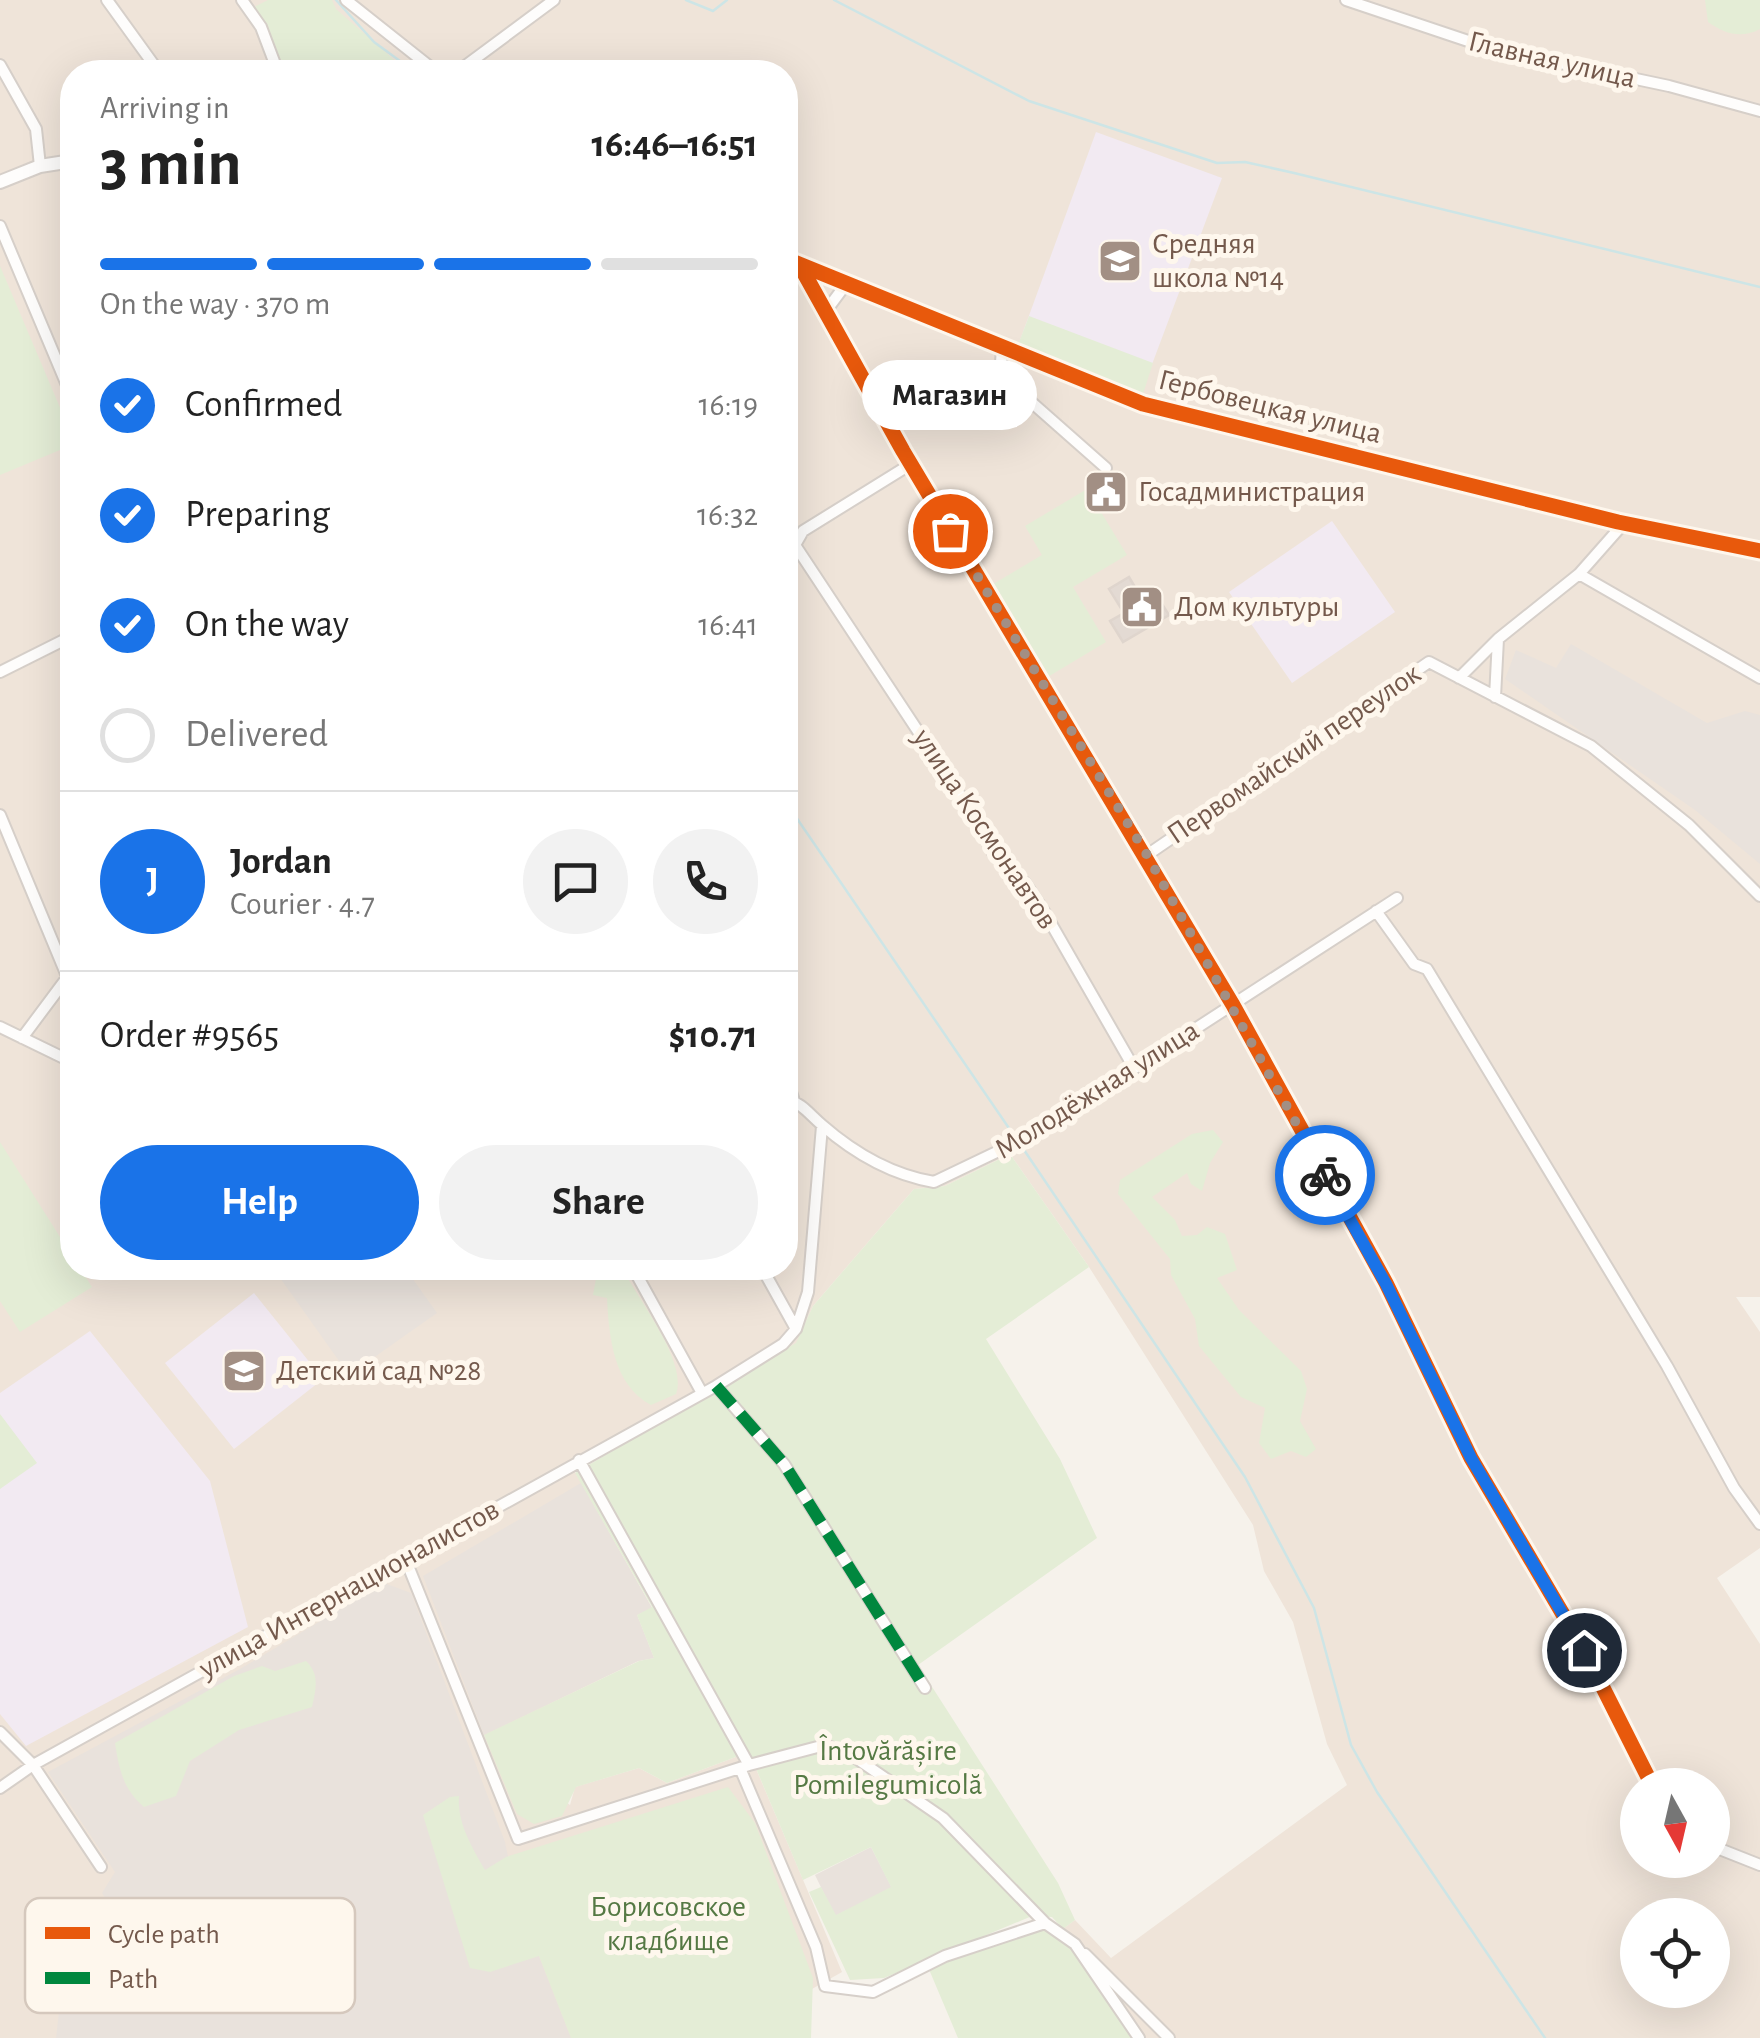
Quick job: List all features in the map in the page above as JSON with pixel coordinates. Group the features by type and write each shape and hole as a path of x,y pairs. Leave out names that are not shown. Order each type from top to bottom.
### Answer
{"street":[{"path":"107,0 150,60"},
{"path":"242,0 261,26 274,60"},
{"path":"346,0 422,60"},
{"path":"472,60 554,0"},
{"name":"Главная улица","path":"1346,0 1489,48 1669,86 1760,111"},
{"path":"0,66 36,129 40,166"},
{"path":"0,182 40,166 60,163"},
{"path":"0,226 60,368"},
{"path":"800,264 910,464 1147,855 1233,1005 1386,1284 1471,1458 1584,1650 1643,1768"},
{"name":"Гербовецкая улица","path":"800,264 1144,404 1624,523 1760,551"},
{"path":"826,311 846,284"},
{"path":"1002,349 1001,362 1021,393 1106,468"},
{"path":"798,539 803,531 910,464"},
{"path":"1459,678 1498,639 1579,574 1624,523"},
{"name":"улица Космонавтов","path":"798,549 968,806 995,856 1025,883 1045,913 1134,1068"},
{"path":"1579,574 1760,678"},
{"path":"1496,697 1498,639"},
{"path":"0,672 60,642"},
{"name":"Первомайский переулок","path":"1147,855 1430,662 1591,746 1689,824 1760,896"},
{"path":"0,815 60,951"},
{"name":"Молодёжная улица","path":"822,1126 881,1166 914,1178 934,1182 959,1173 1030,1136 1398,898"},
{"path":"1376,911 1414,964 1427,969 1667,1366 1734,1488 1760,1524"},
{"path":"22,1038 60,987"},
{"path":"0,1027 60,1056"},
{"path":"796,1329 808,1292 822,1126 798,1103"},
{"path":"641,1280 702,1393"},
{"path":"769,1280 796,1329"},
{"name":"улица Интернационалистов","path":"0,1788 32,1764 716,1386 784,1344 796,1329"},
{"path":"716,1386 784,1464 924,1688"},
{"path":"579,1460 744,1766 816,1947 825,1986 873,1992 945,1956 1005,1932 1045,1923"},
{"path":"405,1558 518,1840 814,1746 850,1754 943,1818 1045,1923 1076,1944 1169,2038"},
{"path":"0,1732 32,1764 101,1867"},
{"path":"1730,1853 1760,1865"},
{"path":"1076,1944 1139,2038"}],"shaded area":[{"path":"0,0 1760,0 1760,1297 1736,1297 1760,1332 1760,1548 1717,1578 1760,1644 1760,2038 1131,2038 1057,1933 1075,1920 1111,1958 1347,1785 1327,1744 1293,1622 1264,1571 1253,1525 1089,1267 1010,1154 945,1186 914,1189 813,1306 797,1343 575,1472 652,1608 637,1615 654,1658 638,1661 484,1736 570,1805 575,1787 639,1768 667,1783 749,1752 842,1972 725,2038 0,2038"},
{"name":"Средняя школа №14","path":"1096,132 1222,178 1142,391 1019,343"},
{"path":"1332,521 1395,612 1292,683 1229,592"},
{"path":"1571,644 1707,723 1745,711 1760,715 1760,864 1695,810 1505,679 1516,650 1556,668"},
{"path":"282,1280 414,1280 437,1313 349,1375"},
{"name":"Детский сад №28","path":"254,1293 323,1379 234,1449 165,1363"},
{"path":"90,1331 210,1481 248,1627 26,1746 0,1714 0,1393"},
{"path":"581,1483 652,1608 637,1615 654,1658 638,1661 484,1735 423,1576"},
{"path":"384,1583 411,1593 505,1842 517,1900 571,2038 56,2038 59,2013 355,2013 355,1898 105,1898 102,1893 115,1872 48,1772 240,1669"},
{"path":"871,1847 892,1888 835,1916 815,1875"}],"green space":[{"path":"268,0 332,0 336,9 394,60 280,60 254,7"},
{"path":"1705,0 1760,0 1760,29 1740,34 1721,30 1708,22"},
{"path":"0,266 60,408 60,450 0,475"},
{"path":"1029,316 1153,363 1142,397 1016,350"},
{"path":"1087,489 1127,555 1073,587 1106,642 1046,678 990,586 1042,555 1025,526"},
{"path":"1213,1130 1223,1142 1210,1163 1202,1191 1191,1184 1187,1173 1152,1197 1175,1220 1182,1236 1197,1235 1207,1227 1225,1234 1237,1270 1217,1278 1239,1310 1301,1371 1307,1389 1300,1421 1316,1449 1306,1457 1291,1451 1271,1459 1259,1443 1265,1408 1241,1397 1199,1346 1195,1319 1171,1275 1170,1259 1118,1194 1120,1180 1192,1134"},
{"path":"0,1142 60,1237 60,1280 88,1280 92,1287 20,1332 0,1301"},
{"name":"Întovărășire Pomilegumicolă","path":"1010,1154 1089,1267 986,1339 1060,1459 1097,1538 918,1665 1058,1883 1075,1920 1063,1929 1052,1917 1032,1916 884,1978 850,1980 809,1892 821,1887 836,1915 891,1887 871,1847 803,1880 749,1752 667,1783 639,1768 576,1787 562,1816 534,1824 517,1814 484,1735 639,1661 654,1658 637,1615 652,1607 575,1473 796,1343 813,1306 914,1189 945,1186"},
{"path":"596,1280 629,1280 668,1348 678,1381 676,1394 651,1405 628,1385 615,1359 607,1298 593,1295"},
{"path":"0,1414 37,1463 0,1489"},
{"path":"306,1661 315,1677 312,1707 239,1730 190,1761 176,1796 144,1807 131,1793 120,1770 115,1743 234,1676 262,1666 275,1671"},
{"name":"Борисовское кладбище","path":"728,1787 755,1823 813,1978 811,2038 571,2038 539,1956 490,1972 470,1968 423,1815 450,1797 459,1796 463,1825 485,1870 506,1857"},
{"path":"1033,1927 1057,1933 1071,1948 1131,2038 958,2038 928,1967"}],"building":[{"name":"Дом культуры","path":"1129,577 1143,601 1155,593 1169,615 1123,642 1110,621 1124,613 1109,589"}],"waterway":[{"path":"336,0 374,42 399,60"},
{"path":"686,0 713,11 727,0"},
{"path":"834,0 1029,101 1217,163 1245,162 1294,173 1760,287"},
{"path":"798,820 1015,1137"},
{"path":"1020,1144 1245,1477 1314,1608 1351,1745 1377,1792 1545,2038"}],"marked path":[{"path":"716,1386 784,1464 925,1688"}],"cycle path":[{"path":"798,264 1143,404 1618,522 1760,551"},
{"path":"799,264 903,451 1233,1005 1386,1283 1471,1458 1584,1650 1643,1768"}],"way so far":[{"path":"950,531 1147,855 1325,1175"}],"place":[{"name":"Средняя школа №14","path":"1120,261"},
{"name":"Госадминистрация","path":"1106,492"},
{"name":"Магазин","path":"950,531"},
{"name":"Дом культуры","path":"1142,607"},
{"name":"Детский сад №28","path":"244,1371"}],"route":[{"path":"1325,1175 1386,1284 1471,1458 1584,1650"}]}
